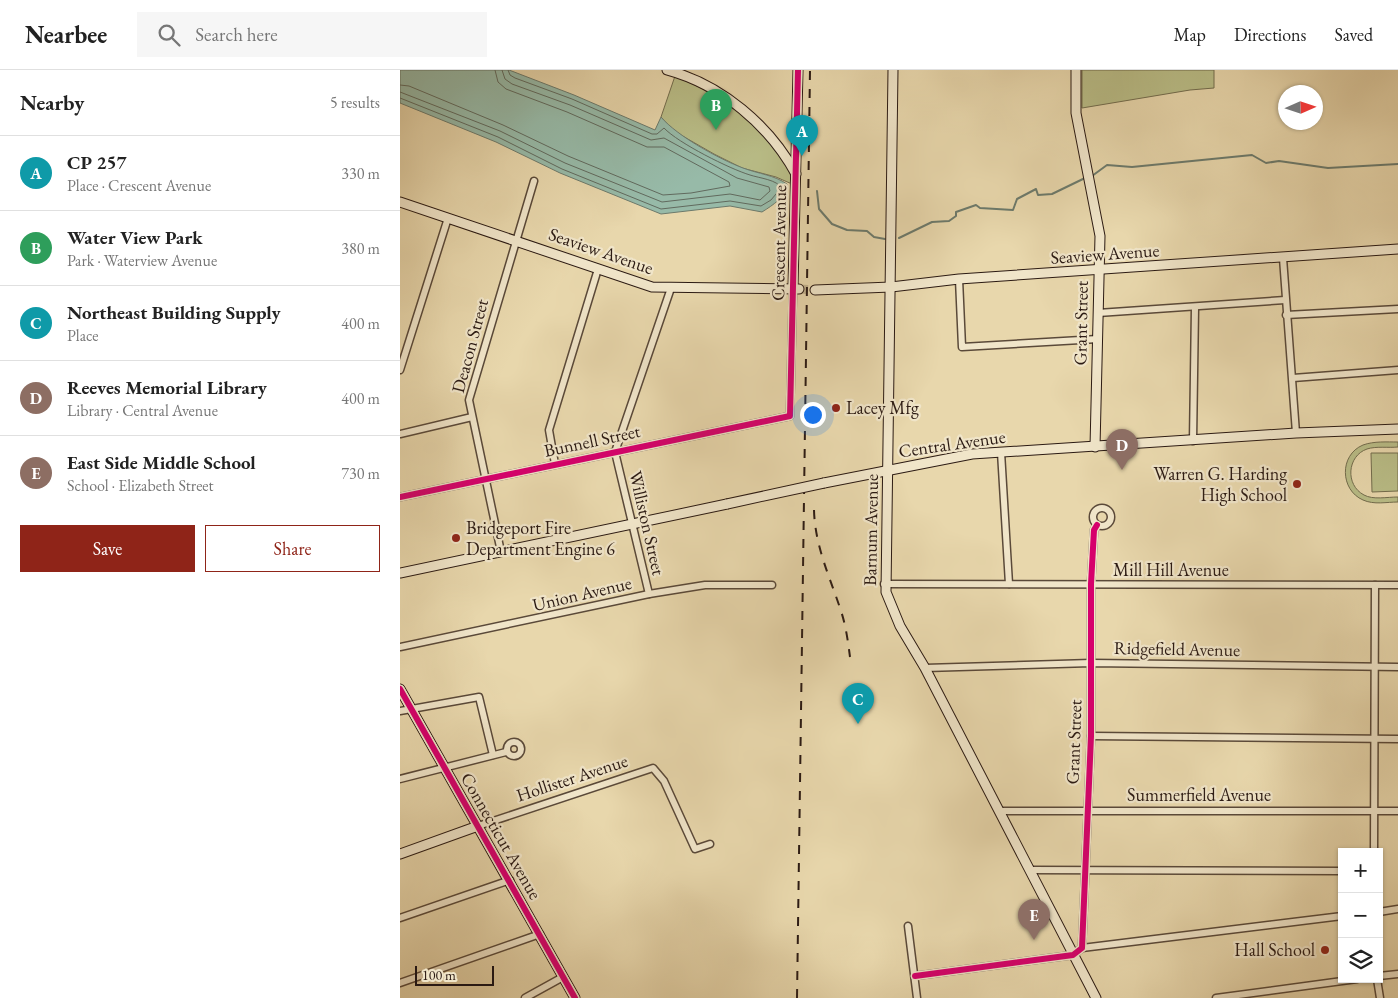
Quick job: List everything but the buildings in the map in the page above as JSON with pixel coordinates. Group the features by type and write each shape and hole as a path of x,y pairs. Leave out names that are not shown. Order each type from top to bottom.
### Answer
{"main road":[{"path":"667,70 682,72 743,109 770,136 796,174"},
{"name":"Crescent Avenue","path":"796,289 798,70"},
{"name":"Barnum Avenue","path":"893,70 888,470 884,584 891,606 1000,811 1072,955 1096,998"},
{"name":"Grant Street","path":"1076,70 1076,113 1100,236 1095,447"},
{"name":"Seaview Avenue","path":"400,202 652,287 796,289"},
{"name":"Seaview Avenue","path":"815,290 891,287 959,280 1398,249"},
{"name":"Central Avenue","path":"400,573 824,483 972,454 1296,433 1398,429"},
{"name":"Connecticut Avenue","path":"400,689 510,880 575,998"},
{"name":"Hollister Avenue","path":"400,854 478,826"}],"street":[{"name":"Deacon Street","path":"501,552 469,400 534,181"},
{"path":"400,370 448,218"},
{"path":"1283,258 1296,433"},
{"path":"555,464 549,430 598,269"},
{"path":"959,280 962,347 1098,338"},
{"name":"Williston Street","path":"649,594 615,452 671,288"},
{"name":"Crescent Avenue","path":"790,416 796,289"},
{"path":"1098,313 1194,308 1285,300"},
{"path":"1193,441 1194,308"},
{"path":"1286,315 1398,309"},
{"path":"1292,378 1398,370"},
{"name":"Bunnell Street","path":"400,497 790,416"},
{"path":"400,434 472,418"},
{"path":"1000,452 1009,584"},
{"name":"Grant Street","path":"1082,948 1091,736 1091,584 1094,530 1097,525"},
{"name":"Mill Hill Avenue","path":"884,584 1398,585"},
{"name":"Union Avenue","path":"400,647 649,594 705,585 772,585"},
{"path":"1374,848 1375,585"},
{"name":"Ridgefield Avenue","path":"925,668 1091,663 1398,667"},
{"path":"400,710 480,697 492,755"},
{"path":"1091,736 1398,739"},
{"path":"400,779 506,752"},
{"name":"Hollister Avenue","path":"478,826 653,768 664,780 695,849 710,844"},
{"name":"Summerfield Avenue","path":"1000,811 1398,811"},
{"path":"1030,870 1338,871"},
{"path":"400,918 510,880"},
{"path":"1383,911 1398,909"},
{"path":"914,976 1072,955 1082,948 1338,916"},
{"path":"908,926 917,998"},
{"path":"400,983 540,934"},
{"path":"1383,976 1398,974"},
{"path":"525,998 563,977"},
{"path":"1216,998 1338,982"},
{"path":"1378,983 1380,998"}],"green space":[{"path":"1082,70 1214,70 1214,88 1190,90 1082,108"},
{"path":"675,76 721,100 761,131 782,159 790,174 792,184 776,177 742,168 672,130 661,117"},
{"path":"1398,442 1398,447 1371,448 1360,453 1352,464 1351,478 1354,485 1364,495 1376,498 1398,497 1398,502 1372,502 1363,500 1355,495 1350,489 1345,472 1350,456 1363,445"},
{"path":"1371,453 1398,453 1398,491 1372,492"}],"water":[{"path":"400,70 509,70 574,95 655,130 661,117 677,132 711,153 733,164 782,181 787,184 786,189 778,200 762,212 730,206 661,214 560,173 496,142 400,103"}],"waterway":[{"path":"1092,176 1107,165 1132,167 1252,155 1266,163 1279,161 1328,168 1398,164"},
{"path":"899,238 932,222 949,221 956,216 956,212 976,205 980,208 1013,210 1017,199 1036,189 1038,195 1052,194 1085,178"},
{"path":"817,191 819,209 832,224 847,230 867,231 874,237 885,239"}],"tunnel":[{"path":"799,289 815,290"}],"railway":[{"path":"797,998 810,70"},
{"path":"814,510 817,537 843,617 850,657"}],"cycle path":[{"path":"400,497 790,416 798,70"},
{"path":"915,976 1073,955 1082,948 1091,736 1091,584 1094,530 1097,525"},
{"path":"400,689 575,998"}],"place":[{"name":"Water View Park","path":"716,130"},
{"name":"CP 257","path":"802,156"},
{"name":"Lacey Mfg","path":"836,408"},
{"name":"Reeves Memorial Library","path":"1122,470"},
{"name":"Warren G. Harding High School","path":"1297,484"},
{"name":"Bridgeport Fire Department Engine 6","path":"456,538"},
{"name":"Northeast Building Supply","path":"858,724"},
{"name":"East Side Middle School","path":"1034,940"},
{"name":"Hall School","path":"1325,950"}]}
